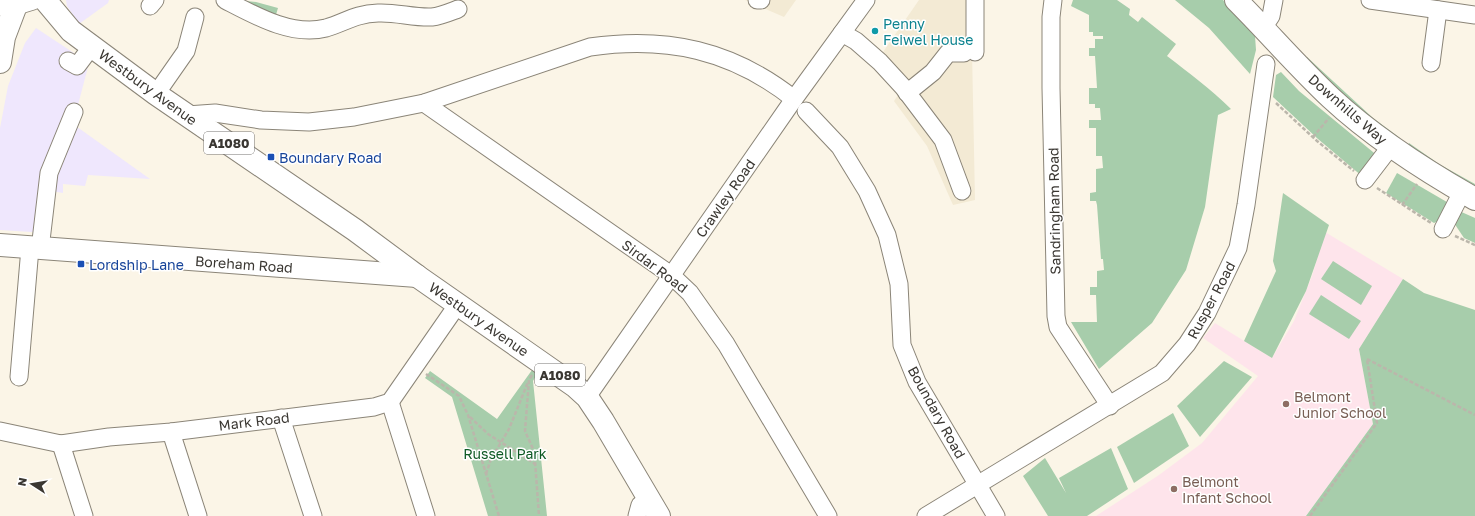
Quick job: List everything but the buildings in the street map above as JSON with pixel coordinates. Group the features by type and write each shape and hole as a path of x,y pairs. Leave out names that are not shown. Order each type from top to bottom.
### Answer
{"main road":[{"name":"Downhills Way","path":"1236,0 1277,44 1340,106 1425,171 1468,195"},
{"name":"Westbury Avenue","path":"25,3 71,31 156,94 355,230 417,276 569,381 586,397 603,421 648,510"},
{"path":"1,59 4,37 25,3"},
{"path":"344,271 354,261 358,252 360,244 355,230"},
{"name":"Boreham Road","path":"0,245 417,276"}],"street":[{"path":"225,0 273,23 307,30 325,28 361,14 386,12 432,17 458,9"},
{"path":"907,93 933,72 948,53 970,52 975,0"},
{"name":"Sandringham Road","path":"1053,0 1051,17 1051,88 1056,316 1058,327 1110,406"},
{"path":"1370,0 1456,13 1475,14"},
{"path":"1263,28 1271,16 1274,1"},
{"name":"Crawley Road","path":"586,397 794,99 842,33 860,3"},
{"path":"1431,63 1438,10"},
{"path":"156,94 186,51 195,17"},
{"path":"842,33 866,49 907,93 943,140 962,191"},
{"path":"187,115 215,113 261,120 309,122 354,116 424,103 590,47 648,42 682,46 716,56 749,69 794,99"},
{"path":"68,61 77,66 92,46"},
{"name":"Rusper Road","path":"926,516 1110,406 1162,373 1187,344 1208,313 1224,281 1240,240 1266,64"},
{"name":"Sirdar Road","path":"424,103 671,275 690,293 726,344 828,516"},
{"name":"Boundary Road","path":"806,111 840,147 867,191 887,235 899,284 902,345 917,382 996,516"},
{"path":"19,377 35,248 49,173 74,112"},
{"path":"1365,180 1391,146"},
{"path":"1443,229 1468,195"},
{"path":"426,516 390,402 458,304"},
{"name":"Mark Road","path":"0,431 61,444 109,437 171,432 374,407 390,402"},
{"path":"281,418 313,516"},
{"path":"171,432 198,516"},
{"path":"61,444 84,516"}],"path":[{"path":"1313,137 1340,106"},
{"path":"1402,205 1425,171"},
{"path":"1310,516 1377,424 1366,359 1475,415"},
{"path":"486,475 491,459 509,429 535,369"},
{"path":"425,373 459,396 468,415 499,516"},
{"path":"529,380 525,432 532,449 535,464 539,516"},
{"path":"468,415 480,428 535,464"}],"shaded area":[{"path":"66,0 109,0 108,3 79,24 67,6"},
{"path":"745,0 796,0 784,17"},
{"path":"919,0 971,0 975,200 953,205 927,146 894,101 908,80 883,52"},
{"path":"36,28 89,63 73,124 150,179 88,175 85,186 63,184 63,193 51,191 47,233 0,230 0,128 8,86 25,43"},
{"path":"1325,232 1403,279 1359,349 1373,424 1306,516 1096,516 1159,475 1202,443 1258,376 1203,338 1215,323 1272,358 1294,321 1312,276"}],"green space":[{"path":"236,0 256,2 278,8 275,18"},
{"path":"1073,0 1117,0 1130,9 1129,15 1138,22 1142,17 1176,44 1167,56 1208,88 1231,109 1218,115 1205,207 1186,270 1152,323 1099,369 1071,322 1097,322 1096,295 1090,295 1090,287 1097,287 1097,271 1104,270 1103,259 1101,259 1097,205 1096,201 1090,201 1090,193 1096,192 1096,169 1103,168 1102,156 1096,156 1096,128 1089,128 1089,120 1101,120 1100,108 1095,108 1095,104 1089,104 1089,88 1097,88 1095,56 1089,56 1089,48 1095,48 1095,39 1103,39 1103,36 1093,36 1093,32 1089,32 1089,15 1071,6"},
{"path":"1175,0 1223,0 1255,36 1256,50 1250,74 1209,28"},
{"path":"1307,57 1373,118 1400,138 1397,141 1304,61"},
{"path":"1281,72 1299,91 1379,157 1363,177 1318,139 1273,97 1276,75"},
{"path":"1409,143 1439,164 1475,184 1475,190 1406,149"},
{"path":"1397,173 1452,205 1446,217 1434,223 1386,193"},
{"path":"1283,193 1329,225 1306,291 1272,358 1244,341 1276,271 1273,261"},
{"path":"1457,210 1475,218 1475,243 1464,238 1452,220"},
{"path":"1333,261 1372,286 1361,305 1321,279"},
{"path":"1403,279 1424,293 1475,310 1475,516 1306,516 1373,424 1359,349"},
{"path":"1321,295 1361,321 1349,339 1309,314"},
{"path":"1224,361 1252,377 1200,437 1177,406"},
{"name":"Russell Park","path":"532,370 537,374 533,381 547,516 488,516 452,397 425,378 430,371 497,419"},
{"path":"1173,413 1189,446 1134,483 1117,447"},
{"path":"1111,448 1128,489 1087,516 1048,516 1023,476 1045,458 1066,493 1059,478"}],"place":[{"name":"Penny Feiwel House","path":"875,31"},
{"name":"Boundary Road","path":"271,157"},
{"name":"Lordship Lane","path":"81,264"},
{"name":"Belmont Junior School","path":"1286,404"},
{"name":"Belmont Infant School","path":"1174,489"}]}
